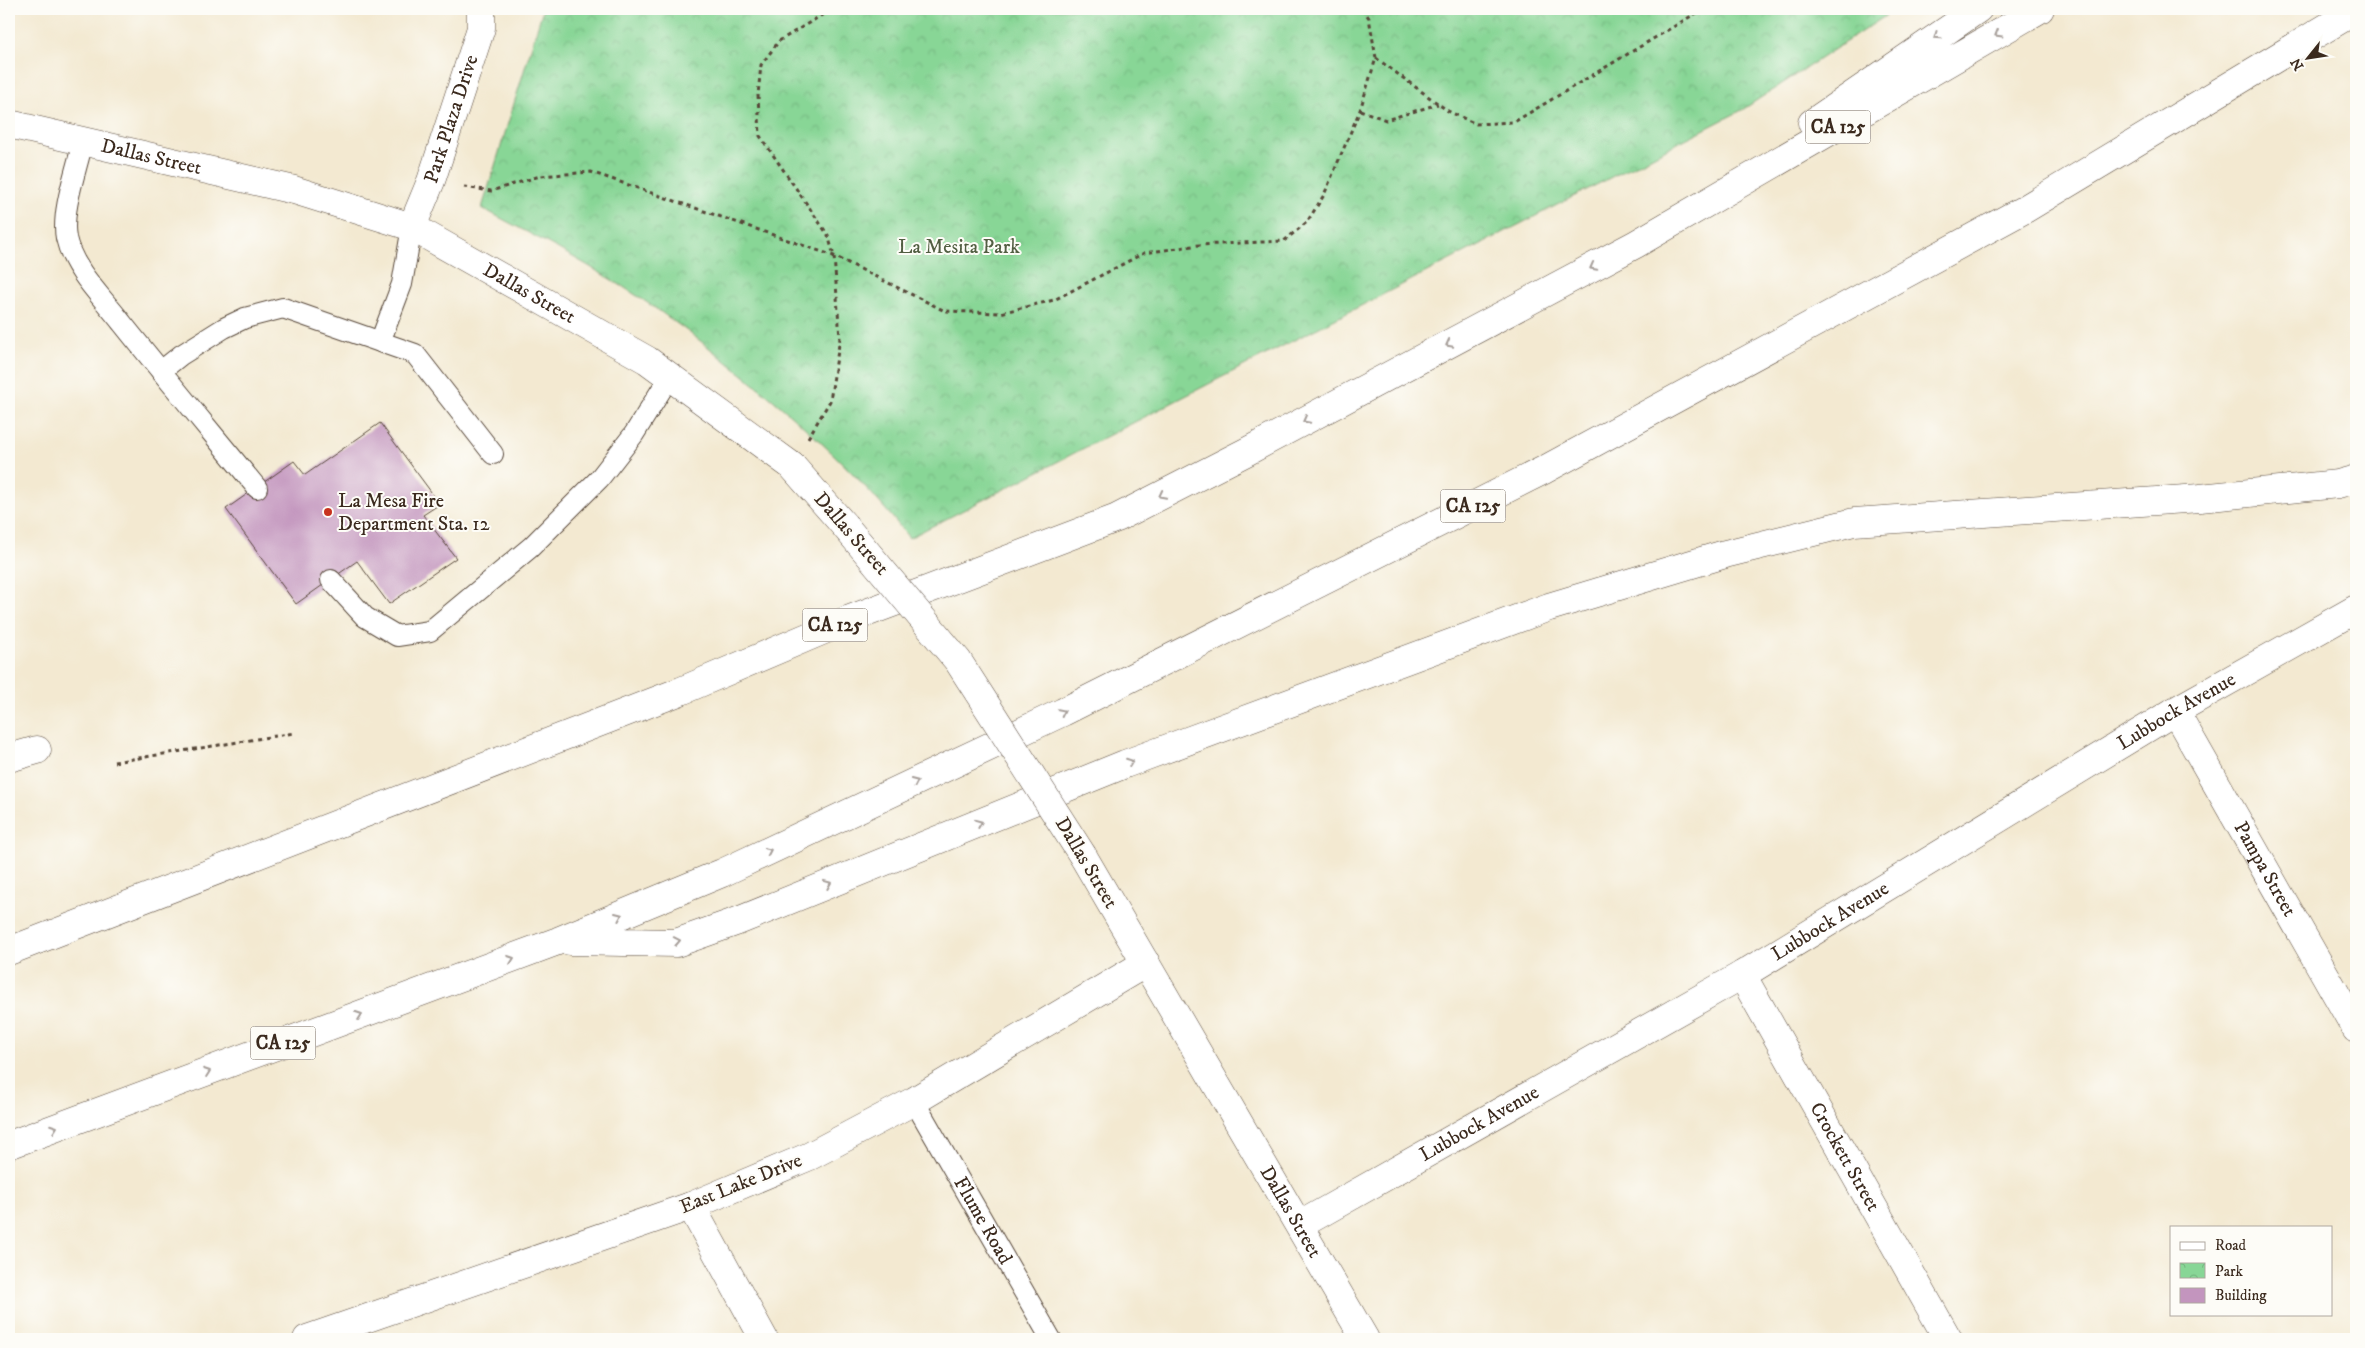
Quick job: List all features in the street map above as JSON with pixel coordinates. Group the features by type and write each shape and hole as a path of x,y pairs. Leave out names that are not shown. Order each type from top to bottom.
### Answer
{"main road":[{"name":"Park Plaza Drive","path":"412,227 431,181 481,28 481,9"},
{"path":"1636,244 1978,9"},
{"name":"CA 125","path":"9,951 681,690 850,619 1117,518 1246,452 1636,244 2040,9"},
{"name":"CA 125","path":"9,1145 558,941 722,873 1063,712 1544,470 2025,208 2356,10"},
{"name":"Dallas Street","path":"9,124 294,190 412,227 648,360 792,466 958,661 1083,856 1365,1339"},
{"path":"558,941 676,943 738,921 1125,764 1521,617 1725,554 1854,522 2200,498 2338,484 2356,479"},
{"name":"Lubbock Avenue","path":"1300,1226 1742,975 2176,711 2356,609"},
{"name":"Pampa Street","path":"2176,711 2356,1029"},
{"path":"9,758 37,750"},
{"name":"East Lake Drive","path":"307,1339 691,1206 810,1156 914,1101 1146,964"},
{"name":"Crockett Street","path":"1742,975 1948,1339"},
{"path":"691,1206 764,1339"}],"lane":[{"path":"83,141 66,218 66,237 71,253 87,278 257,488"},
{"path":"380,342 402,284 412,227"},
{"path":"161,371 181,355 224,328 245,318 283,308 415,354 493,454"},
{"path":"331,580 365,617 397,636 430,631 531,547 599,480 634,434 670,376"},
{"name":"Flume Road","path":"914,1101 1051,1339"}],"path":[{"path":"792,466 830,401 840,338 834,256 828,235 760,136 758,95 761,65 779,41 832,9"},
{"path":"431,181 491,192 540,176 592,172 834,256 945,312 1000,313 1054,300 1144,253 1198,245 1284,241 1307,222 1324,195 1360,110 1376,58 1369,18 1363,9"},
{"path":"1376,58 1439,104 1476,124 1514,122 1703,9"},
{"path":"1360,110 1386,120 1439,104"},
{"path":"114,762 294,733"}],"green space":[{"name":"La Mesita Park","path":"543,9 1896,9 1742,110 909,538 875,497 820,441 703,343 623,287 482,208"}],"building":[{"name":"La Mesa Fire Department Sta. 12","path":"380,423 440,504 423,515 456,558 389,604 357,561 296,604 226,509 294,461 305,475"}],"place":[{"name":"La Mesa Fire Department Sta. 12","path":"328,512"}]}
